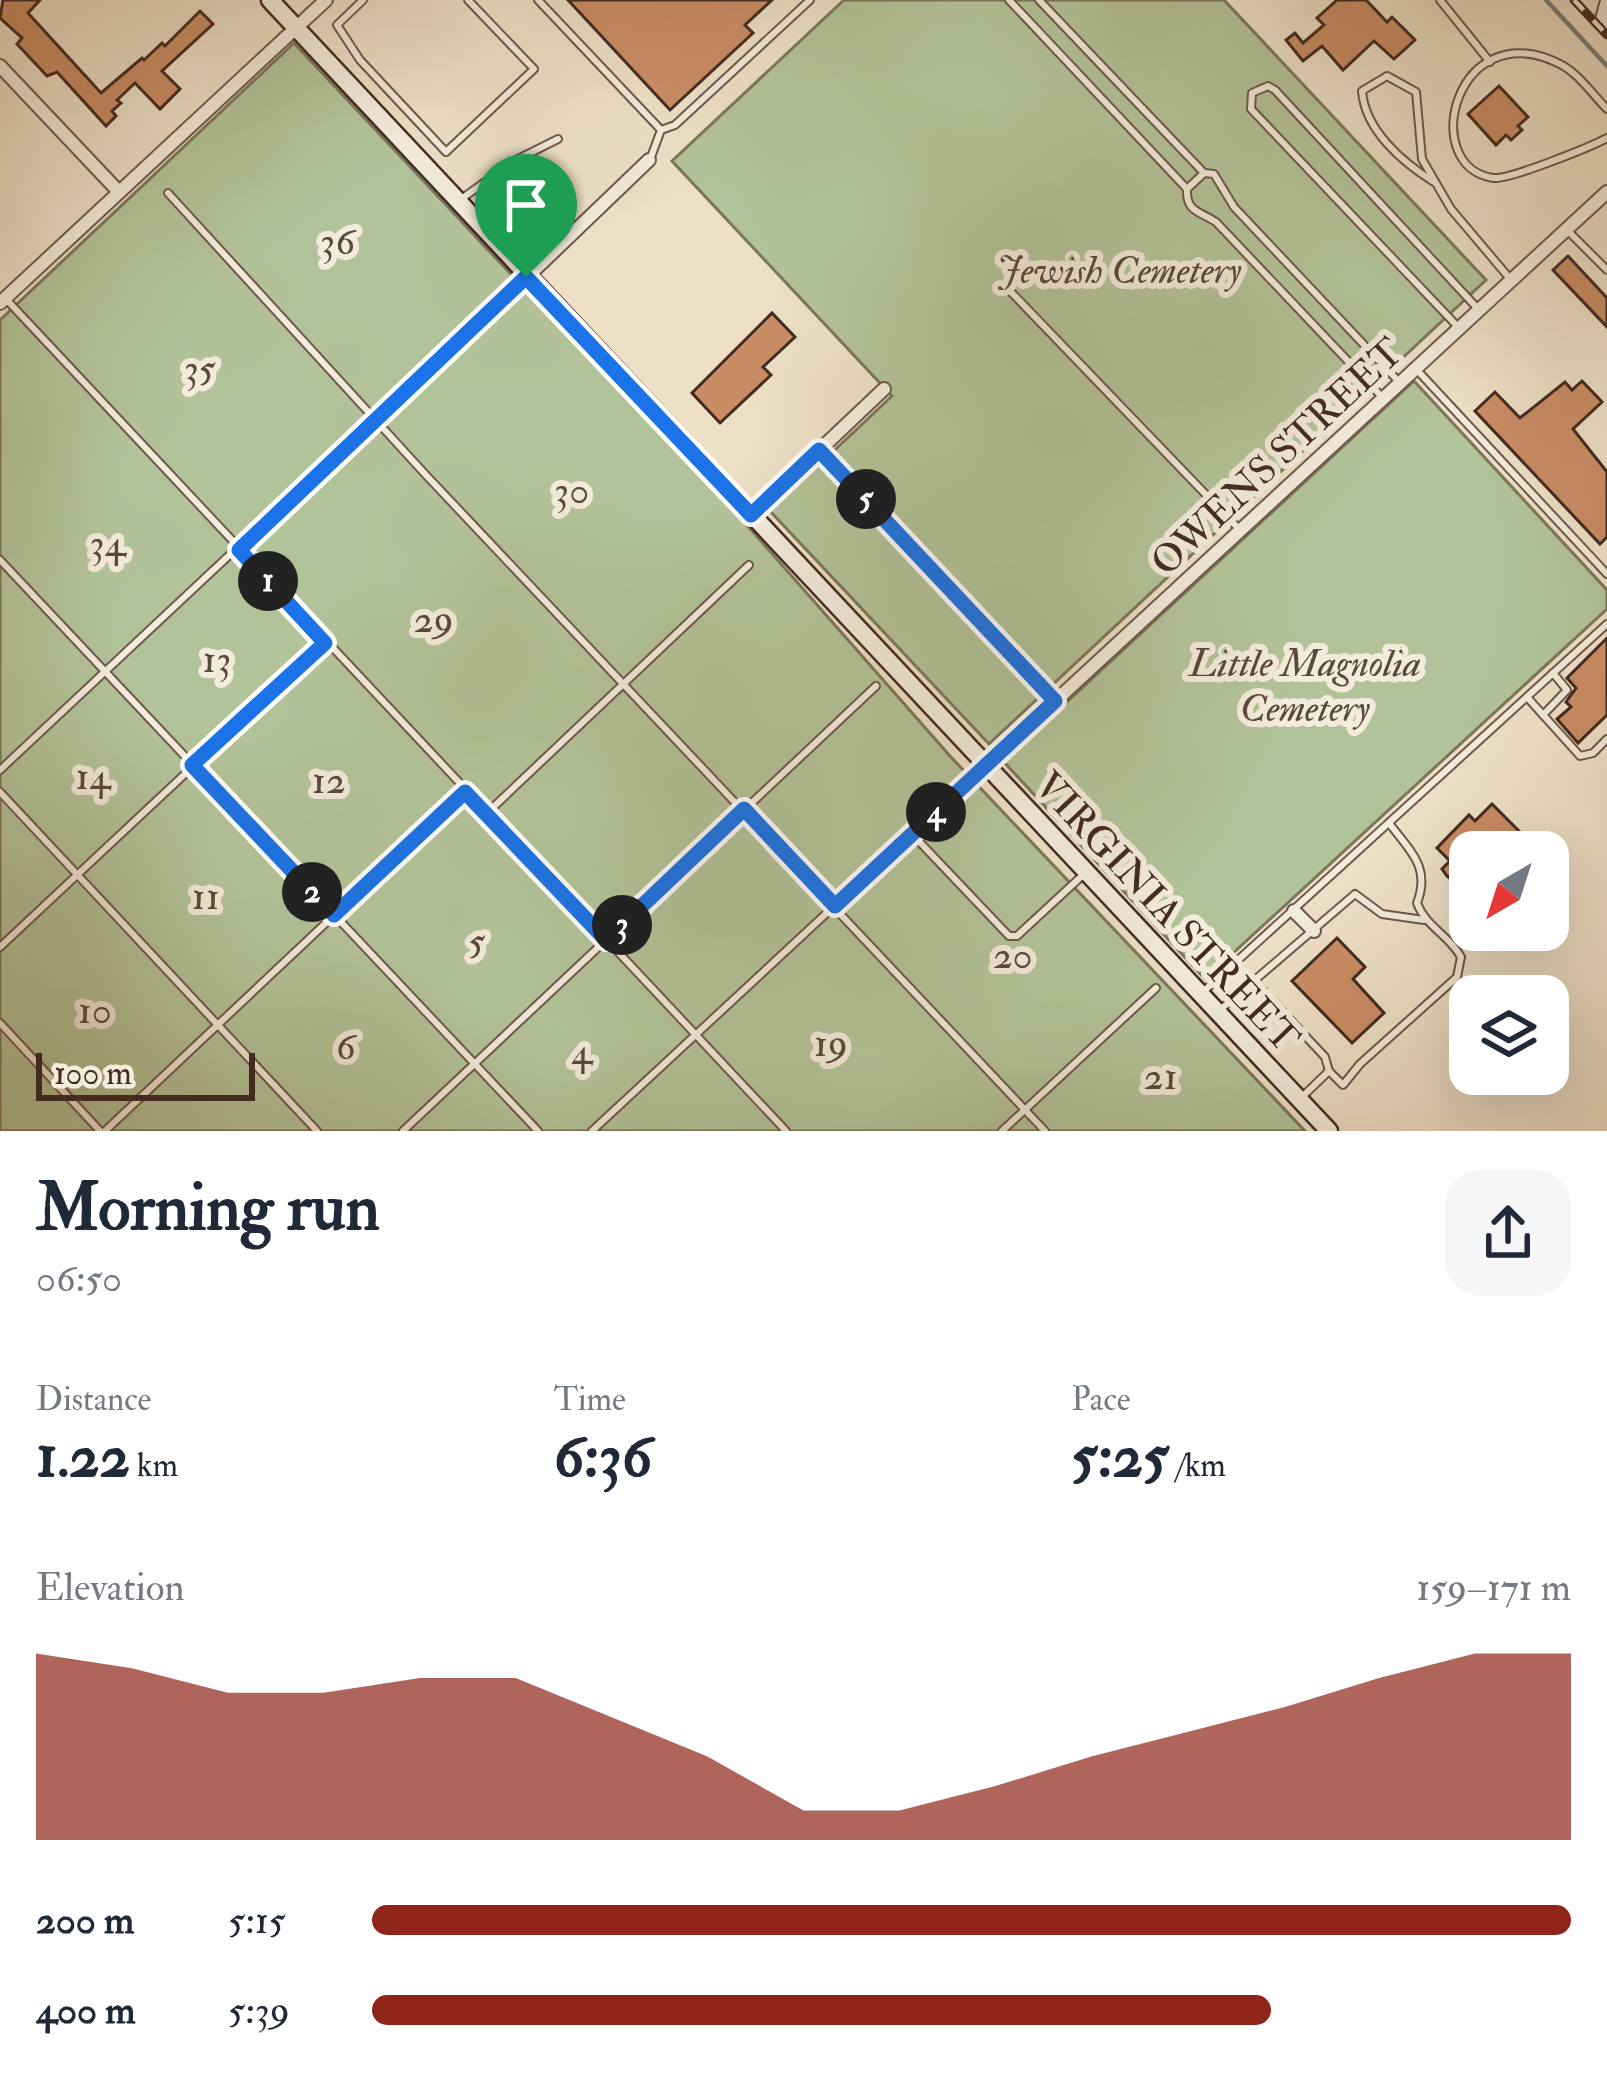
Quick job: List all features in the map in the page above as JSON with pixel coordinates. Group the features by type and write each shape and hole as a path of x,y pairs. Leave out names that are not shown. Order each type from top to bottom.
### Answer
{"street":[{"name":"VIRGINIA STREET","path":"270,0 1329,1131"},
{"path":"2,300 326,0"},
{"path":"1607,1 1602,20 1607,25"},
{"path":"0,66 118,192"},
{"path":"526,277 649,160"},
{"name":"OWENS STREET","path":"986,765 1607,192"},
{"path":"751,515 884,389"},
{"path":"1294,911 1314,931"}],"lane":[{"path":"363,0 337,25 360,60 446,152 534,69 468,0"},
{"path":"538,0 661,130"},
{"path":"649,160 661,130 675,125 810,0"},
{"path":"1009,0 1187,189"},
{"path":"1039,0 1204,173 1214,174 1234,207 1400,383"},
{"path":"1440,0 1490,62"},
{"path":"1607,109 1565,66 1540,57 1508,56 1476,68 1453,106 1458,148 1469,167 1494,178 1515,175 1607,138"},
{"path":"1434,182 1410,167 1364,112 1362,91 1387,76 1416,92 1422,159 1434,182 1510,280"},
{"path":"1459,328 1251,109 1256,89 1268,86 1275,90 1479,310"},
{"path":"458,202 514,161 558,139"},
{"path":"1204,173 1187,189 1191,210 1216,222 1383,398"},
{"path":"168,193 425,474 1045,1131"},
{"path":"1566,230 1607,270"},
{"path":"0,770 526,277"},
{"path":"1011,292 1240,530"},
{"path":"2,300 785,1131"},
{"path":"1415,368 1607,574"},
{"path":"819,450 1055,701"},
{"path":"0,560 538,1131"},
{"path":"486,814 749,565"},
{"path":"1201,994 1607,624"},
{"path":"0,947 325,643"},
{"path":"1543,715 1567,690 1553,673"},
{"path":"403,1131 876,686"},
{"path":"1527,697 1580,756 1593,753 1607,739"},
{"path":"592,1131 986,765"},
{"path":"0,792 317,1131"},
{"path":"0,1023 103,1131 465,792"},
{"path":"1389,823 1420,866 1424,885 1417,903 1424,920"},
{"path":"912,834 1009,936 1017,936 1086,872"},
{"path":"1218,1012 1253,980 1314,931 1354,894 1382,914 1424,920 1453,942 1461,957 1457,977 1343,1084 1329,1071 1325,1057 1253,980"},
{"path":"1002,1131 1156,988"},
{"path":"1299,1099 1329,1071"}],"green space":[{"name":"Jewish Cemetery","path":"844,0 1224,0 1486,280 989,744 770,511 892,396 672,161"},
{"path":"294,43 753,532 950,756 1305,1131 0,1131 0,320"},
{"name":"Little Magnolia Cemetery","path":"1414,381 1607,590 1607,609 1205,979 1003,761"}],"building":[{"path":"3,0 40,0 28,13 101,93 162,43 165,46 200,11 213,24 162,71 180,89 160,109 135,83 117,100 121,103 112,111 116,116 106,126 57,72 47,76 17,44 22,38 0,18"},
{"path":"568,0 772,0 745,25 753,33 670,110"},
{"path":"1337,0 1366,0 1387,22 1392,17 1415,40 1394,59 1374,41 1343,70 1322,46 1303,61 1286,40 1295,33 1303,43 1324,25 1317,18"},
{"path":"1499,86 1528,117 1511,140 1506,135 1496,145 1468,114"},
{"path":"527,181 564,220 537,245 501,206"},
{"path":"1568,256 1607,298 1607,327 1553,270"},
{"path":"772,313 795,337 763,367 771,375 720,423 692,393"},
{"path":"1582,381 1602,402 1573,429 1607,472 1607,537 1600,544 1475,411 1495,392 1520,418 1565,382 1572,390"},
{"path":"1607,638 1607,715 1578,743 1557,719 1571,707 1566,702 1576,688 1567,678"},
{"path":"1492,804 1519,831 1453,831 1469,815 1475,821"},
{"path":"1449,836 1449,860 1437,848"},
{"path":"1337,938 1365,967 1353,979 1384,1013 1352,1043 1292,981"}],"waterway":[{"path":"1546,0 1607,66"}],"railway":[{"path":"1574,0 1607,35"}],"route":[{"path":"526,277 751,515 819,450 1055,701 835,906 744,809 606,940 465,792 334,915 192,765 325,643 239,550 526,277"}],"park label":[{"name":"36","path":"338,240"},
{"name":"35","path":"200,367"},
{"name":"30","path":"572,489"},
{"name":"34","path":"108,542"},
{"name":"29","path":"434,618"},
{"name":"13","path":"217,658"},
{"name":"14","path":"93,775"},
{"name":"12","path":"329,779"},
{"name":"11","path":"206,895"},
{"name":"5","path":"477,940"},
{"name":"20","path":"1013,954"},
{"name":"10","path":"95,1009"},
{"name":"19","path":"831,1042"},
{"name":"6","path":"346,1045"},
{"name":"4","path":"582,1050"},
{"name":"21","path":"1161,1075"}]}
